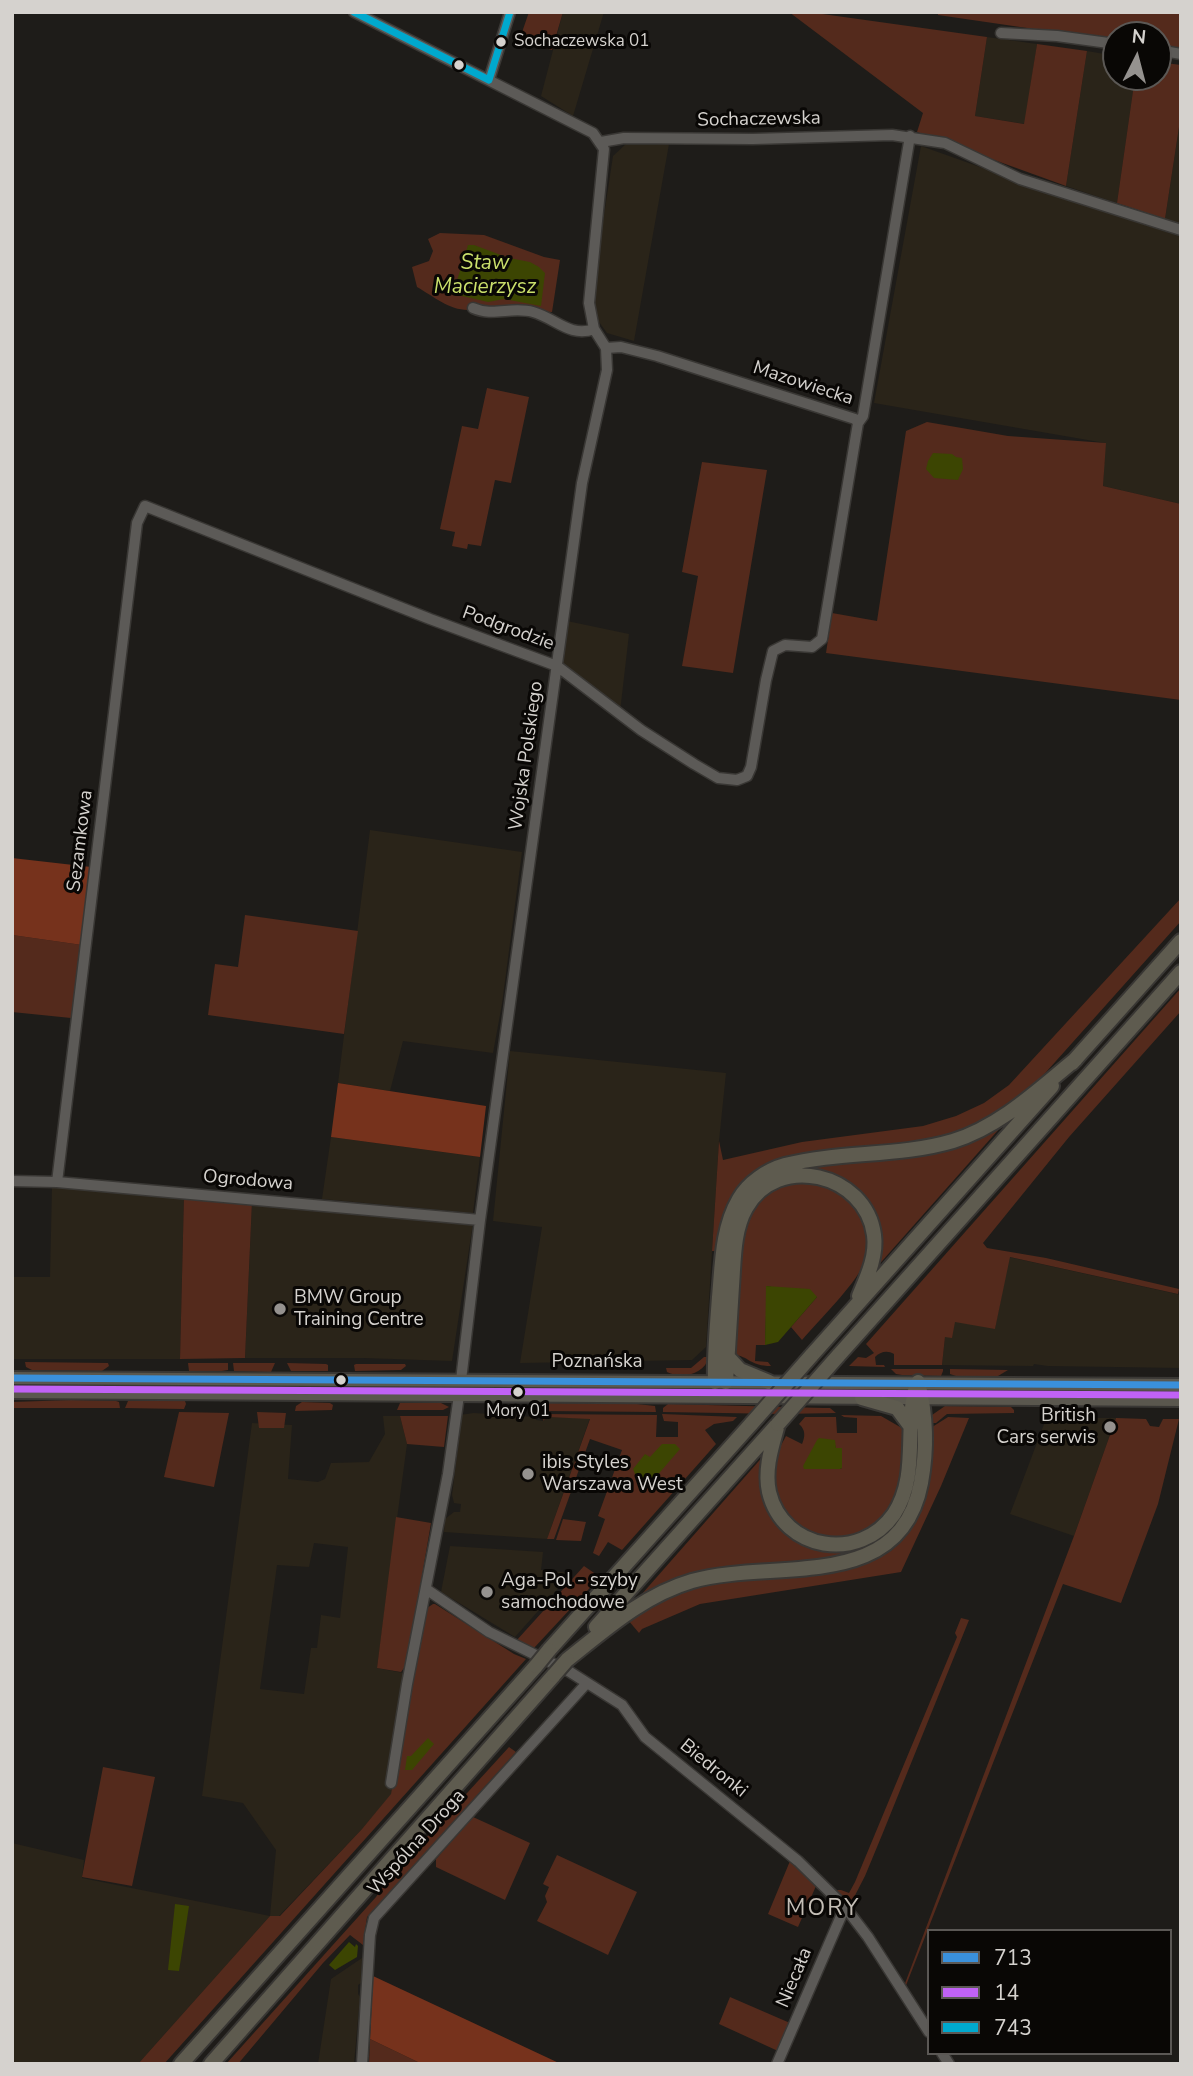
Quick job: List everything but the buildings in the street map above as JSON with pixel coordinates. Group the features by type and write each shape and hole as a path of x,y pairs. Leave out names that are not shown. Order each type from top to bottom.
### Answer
{"highway":[{"path":"181,2064 1181,942"},
{"path":"211,2064 567,1660 1181,972"},
{"path":"720,1382 715,1355 724,1247 733,1209 748,1187 767,1173 784,1166 914,1150 956,1140 1004,1116 1076,1059"},
{"path":"720,1382 727,1356 739,1226 746,1208 757,1194 778,1179 808,1176 832,1181 843,1186 864,1207 873,1229 874,1254 855,1307"},
{"path":"727,1356 740,1370 769,1382"},
{"path":"778,1424 769,1458 767,1479 777,1514 789,1528 816,1543 837,1546 853,1544 882,1528 895,1513 904,1493 909,1475 911,1427 918,1382"},
{"path":"862,1398 897,1408 911,1427"},
{"path":"567,1660 637,1606 673,1588 718,1576 849,1563 875,1552 899,1531 910,1514 919,1490 924,1412 917,1398"}],"main road":[{"name":"Poznańska","path":"12,1378 1181,1385"},
{"path":"720,1382 720,1398"},
{"name":"Poznańska","path":"12,1392 1181,1400"}],"street":[{"path":"355,12 593,133 600,142 604,149 603,169 589,303 594,328 606,348"},
{"path":"489,80 510,12"},
{"path":"1001,33 1102,42"},
{"path":"858,423 863,416 910,136"},
{"name":"Sochaczewska","path":"600,142 624,138 910,136 945,143 1020,179 1181,230"},
{"path":"473,308 494,313 511,309 533,312 571,330 584,332 594,328"},
{"name":"Mazowiecka","path":"606,348 621,346 657,356 855,419 858,423 822,639"},
{"name":"Wojska Polskiego","path":"461,1380 480,1220 582,482 607,370 606,348"},
{"name":"Podgrodzie","path":"145,506 430,619 557,666 641,730 718,778 737,780 747,776 751,767 773,651 785,645 812,647 822,639"},
{"name":"Sezamkowa","path":"57,1182 137,523 145,506"},
{"name":"Ogrodowa","path":"12,1181 57,1182 480,1220"},
{"path":"391,1783 407,1684 448,1474 459,1395"},
{"name":"Biedronki","path":"426,1589 489,1632 570,1672 622,1705 645,1737 817,1877 845,1907 867,1937 927,2029"},
{"name":"Wspólna Droga","path":"362,2064 370,1935 374,1918 586,1684"},
{"name":"Niecała","path":"777,2064 845,1907"}],"shaded area":[{"path":"529,12 563,12 552,50 519,41"},
{"path":"563,12 604,12 573,116 541,96"},
{"path":"789,12 808,12 987,37 975,116 1024,124 1037,44 1087,51 1066,186 917,132 923,113"},
{"path":"938,12 1181,12 1181,50 1172,49 1172,21 1102,21 1102,39 938,15"},
{"path":"987,37 1037,44 1025,124 975,116"},
{"path":"1087,51 1102,54 1102,91 1133,91 1117,203 1066,186"},
{"path":"1172,64 1181,65 1181,114 1165,219 1117,203 1133,91 1172,91"},
{"path":"1181,114 1181,224 1165,219"},
{"path":"627,143 669,144 634,341 607,333 599,322 594,305 597,261 613,156"},
{"path":"921,146 1181,237 1181,504 1103,486 1105,443 874,403"},
{"path":"440,233 484,235 544,257 560,260 552,312 460,309 445,304 417,287 412,267 429,261 433,251 428,239"},
{"path":"487,388 529,397 511,483 495,480 481,546 468,544 467,549 452,546 455,532 440,529 462,426 478,429"},
{"path":"927,422 1008,436 1106,443 1103,486 1181,504 1181,700 826,653 832,613 877,621 906,431"},
{"path":"702,462 767,470 733,673 682,666 698,576 682,572"},
{"path":"567,621 629,634 620,712 561,666"},
{"path":"370,830 522,852 493,1053 403,1041 390,1091 338,1083"},
{"path":"12,858 91,867 82,945 12,935"},
{"path":"1181,898 1181,921 1031,1089 1014,1104 964,1132 924,1143 795,1156 741,1185 731,1200 721,1225 716,1251 712,1251 719,1141 723,1160 802,1142 923,1126 956,1116 984,1103 1009,1085"},
{"path":"245,915 358,931 344,1034 208,1015 215,964 238,967"},
{"path":"12,935 82,945 71,1018 12,1012"},
{"path":"1181,988 1181,1011 1069,1137 983,1243 987,1248 1046,1258 1179,1289 1178,1294 1010,1257 995,1329 955,1322 952,1338 945,1337 942,1365 894,1365 894,1354 886,1352 875,1357 876,1365 885,1367 849,1366 858,1357 866,1358 874,1353 866,1344"},
{"path":"510,1051 726,1073 706,1347 692,1360 520,1363 542,1227 493,1221"},
{"path":"338,1083 486,1106 480,1157 331,1137"},
{"path":"1008,1119 875,1269 875,1218 870,1203 855,1187 835,1176 802,1169 894,1157"},
{"path":"331,1137 480,1157 473,1213 322,1199"},
{"path":"790,1181 822,1182 845,1195 854,1204 866,1226 868,1251 864,1264 852,1283 802,1340 791,1327 817,1297 767,1286 765,1345 756,1345 755,1361 768,1362 771,1366 764,1366 733,1354 743,1233 760,1201"},
{"path":"12,1186 13,1277 50,1277 52,1187 184,1195 180,1359 12,1359"},
{"path":"184,1195 252,1202 245,1358 180,1359"},
{"path":"252,1202 473,1223 452,1361 245,1358"},
{"path":"1009,1257 1181,1295 1181,1368 1034,1364 942,1365 945,1336 955,1321 995,1328"},
{"path":"704,1357 709,1357 697,1372 679,1375 667,1372 666,1368 691,1368"},
{"path":"25,1362 108,1363 109,1366 102,1371 32,1370 26,1367"},
{"path":"188,1363 228,1363 228,1370 189,1371"},
{"path":"233,1363 275,1363 271,1372 234,1371"},
{"path":"287,1363 326,1364 328,1371 291,1371"},
{"path":"356,1364 406,1366 401,1370 355,1371"},
{"path":"891,1369 943,1371 941,1376 902,1375"},
{"path":"950,1369 1008,1370 998,1376 956,1376 950,1374"},
{"path":"12,1382 391,1385 392,1391 12,1388"},
{"path":"490,1386 700,1388 490,1391"},
{"path":"730,1388 899,1389 907,1393 737,1391"},
{"path":"1181,1390 1181,1396 936,1393 943,1391"},
{"path":"116,1401 119,1402 120,1408 12,1408 12,1402"},
{"path":"128,1401 185,1401 186,1404 184,1409 125,1408"},
{"path":"302,1402 333,1405 332,1410 295,1411 296,1406"},
{"path":"400,1403 441,1403 449,1407 443,1410 397,1410"},
{"path":"549,1403 637,1404 655,1406 656,1412 543,1411"},
{"path":"668,1404 830,1408 836,1413 663,1412 663,1408"},
{"path":"945,1406 1011,1407 1014,1413 947,1414 936,1423 930,1423 932,1415"},
{"path":"179,1412 229,1413 214,1487 164,1477"},
{"path":"257,1412 286,1413 284,1428 259,1428"},
{"path":"474,1413 536,1417 536,1420 543,1421 547,1417 590,1418 547,1539 444,1532 445,1519 454,1512 460,1512 461,1504 454,1503 452,1495 460,1415"},
{"path":"544,1414 657,1415 656,1437 678,1437 678,1422 664,1421 662,1414 737,1417 733,1421 714,1424 705,1430 716,1444 622,1550 608,1542 599,1556 593,1553 605,1519 598,1516 622,1450 590,1439 554,1539 547,1539 590,1419 547,1417 543,1421"},
{"path":"841,1415 881,1416 907,1431 903,1477 897,1501 883,1520 857,1536 815,1538 785,1516 773,1490 773,1460 786,1436 802,1444 804,1434 799,1424 805,1417 836,1417 837,1433 857,1433 857,1418","holes":["835,1445 842,1468 840,1469 804,1468"]},
{"path":"383,1416 400,1416 407,1444 377,1668 414,1675 392,1794 279,1916 270,1916 276,1850 243,1803 202,1796 252,1423 292,1425 288,1479 318,1482 325,1479 331,1463 369,1462 385,1434","holes":["314,1543 348,1547 340,1618 321,1615 317,1648 311,1648 304,1694 260,1689 277,1565 309,1567"]},
{"path":"400,1416 448,1416 444,1447 407,1444"},
{"path":"1078,1416 1116,1418 1074,1536 1010,1514 1046,1419 1065,1419 1064,1423 1070,1424"},
{"path":"948,1417 969,1418 901,1572 700,1604 642,1629 639,1633 628,1620 672,1595 700,1585 838,1571 864,1564 887,1553 905,1537 927,1492 930,1470 929,1429"},
{"path":"1116,1418 1146,1419 1150,1426 1159,1427 1163,1419 1179,1419 1158,1504 1121,1603 1063,1584 905,1988 904,1986"},
{"path":"765,1454 761,1483 764,1500 776,1523 796,1540 820,1550 833,1550 860,1546 886,1536 859,1553 830,1559 755,1566 634,1603"},
{"path":"396,1517 431,1523 407,1664 401,1672 377,1668"},
{"path":"563,1519 586,1522 581,1541 556,1540"},
{"path":"450,1546 543,1552 541,1570 572,1573 515,1637 441,1592"},
{"path":"584,1566 600,1577 534,1648 516,1641"},
{"path":"433,1604 526,1659 164,2064 138,2064 270,1916 280,1916 362,1829 391,1794 427,1608"},
{"path":"961,1618 969,1620 865,1876 849,1907 837,1890 849,1893 855,1882 957,1637 955,1633"},
{"path":"509,1747 516,1752 367,1917 363,1945 350,1935 238,2064 226,2064 376,1897 385,1883"},
{"path":"103,1767 155,1777 132,1886 82,1877"},
{"path":"473,1817 530,1843 505,1900 436,1867 436,1859"},
{"path":"12,1843 84,1860 82,1878 270,1916 138,2064 12,2064"},
{"path":"557,1855 637,1892 608,1955 537,1921 547,1902 545,1896 549,1887 543,1884"},
{"path":"790,1861 816,1886 798,1927 768,1914"},
{"path":"362,1958 354,2064 318,2064 331,1979"},
{"path":"373,1976 561,2064 422,2064 370,2039"},
{"path":"730,1997 790,2023 778,2051 719,2024"},
{"path":"370,2039 422,2064 369,2064"}],"water":[{"name":"Staw Macierzysz","path":"468,245 530,262 539,267 545,273 541,306 504,299 488,302 458,295 454,290"},
{"path":"933,453 952,454 962,458 963,469 958,480 934,478 926,469"},
{"path":"766,1286 810,1289 817,1297 778,1342 765,1345"},
{"path":"819,1438 835,1440 836,1448 842,1448 842,1468 804,1469 803,1466"},
{"path":"662,1444 675,1444 680,1449 649,1485 635,1474 633,1469 645,1454 650,1457"},
{"path":"428,1738 434,1744 412,1770 405,1770 407,1756 411,1756"},
{"path":"175,1904 189,1906 179,1971 168,1970"},
{"path":"349,1942 355,1947 356,1944 358,1946 357,1957 335,1970 329,1965"}],"transit line":[{"name":"743","path":"354,12 489,80"},
{"name":"743","path":"489,80 510,12"},
{"name":"713","path":"12,1378 1181,1385"},
{"name":"14","path":"12,1389 1181,1395"}],"place":[{"name":"Sochaczewska 01","path":"501,42"},
{"name":"BMW Group Training Centre","path":"280,1309"},
{"name":"Mory 01","path":"518,1392"},
{"name":"British Cars serwis","path":"1110,1427"},
{"name":"ibis Styles Warszawa West","path":"528,1474"},
{"name":"Aga-Pol - szyby samochodowe","path":"487,1592"}],"district":[{"name":"MORY","path":"823,1909"}]}
